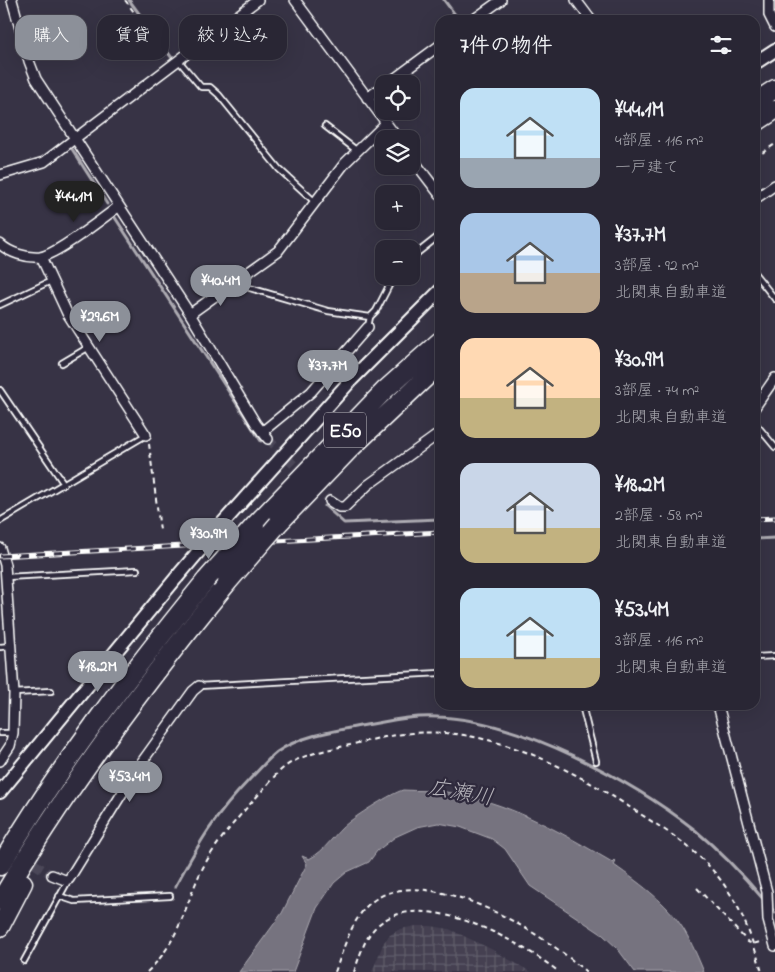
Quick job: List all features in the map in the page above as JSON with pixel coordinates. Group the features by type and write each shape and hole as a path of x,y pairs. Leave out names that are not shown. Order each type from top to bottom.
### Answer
{"highway":[{"path":"760,99 775,89"},
{"path":"760,120 775,110"},
{"name":"E50","path":"0,866 61,771 107,706 206,580 255,525 358,417 435,346"},
{"name":"E50","path":"0,901 75,783 120,719 227,583 278,524 350,449 435,369"},
{"path":"0,928 28,875 120,719"}],"street":[{"path":"12,0 33,73 118,207 190,314 265,435 311,392 368,328"},
{"path":"0,175 39,164 76,139 258,0"},
{"path":"295,0 391,130"},
{"path":"480,15 500,0"},
{"path":"576,0 587,15"},
{"path":"769,0 769,15 775,27"},
{"path":"398,75 435,48"},
{"path":"760,60 775,50"},
{"path":"367,98 375,92"},
{"path":"190,314 239,281 278,251 356,150 386,123"},
{"path":"420,169 435,188"},
{"path":"760,196 775,185"},
{"path":"0,244 11,252 41,257 59,248 118,207"},
{"path":"41,257 51,281 89,347 146,434"},
{"path":"0,792 220,526 352,379 435,296"},
{"path":"760,400 775,378"},
{"path":"330,501 339,507 345,508 368,485 435,437"},
{"path":"0,548 6,577 14,693 14,733 10,746 0,761"},
{"path":"52,875 65,880 70,879 139,766 193,691 199,686"},
{"path":"719,710 767,892 768,920 774,942"}],"lane":[{"path":"176,63 201,87 210,87 219,95 279,169 315,202"},
{"path":"325,126 356,150"},
{"path":"420,251 435,240"},
{"path":"760,280 775,299"},
{"path":"0,305 51,281"},
{"path":"239,281 247,287 328,311 370,317"},
{"path":"368,328 370,317 376,311 389,285"},
{"path":"62,363 89,347"},
{"path":"0,390 64,484"},
{"path":"760,429 775,447"},
{"path":"0,521 146,434"},
{"path":"6,577 137,570"},
{"path":"0,646 10,646"},
{"path":"760,657 775,656"},
{"path":"199,686 435,673"},
{"path":"14,693 52,691"},
{"path":"583,710 596,761"},
{"path":"0,733 14,733"},
{"path":"24,961 70,879"},
{"path":"59,896 74,901 170,896"}],"path":[{"path":"125,0 176,63"},
{"path":"760,154 775,144"},
{"path":"146,434 160,530"},
{"path":"147,972 158,961 175,937 195,884 215,847 281,770 297,760 342,747 413,733 450,734 491,741 561,767 610,794 674,837 708,865 732,896 747,922 762,972"},
{"path":"335,972 354,924 366,907 384,895 409,888 443,892 480,905 544,942 574,961 586,972"},
{"path":"697,888 748,942 754,944 774,942"},
{"path":"354,972 373,929 390,917 418,912 442,914 467,922 520,947 559,972"}],"shaded area":[{"path":"403,790 446,792 490,802 532,819 612,862 614,860 616,862 614,865 646,888 674,915 688,937 704,972 635,972 617,948 603,935 530,886 505,849 492,839 460,827 438,823 417,827 395,837 377,851 369,862 347,872 334,883 317,908 293,972 239,972 282,913 307,864 302,856 309,859 315,856 354,818 384,799"},
{"path":"416,926 449,929 491,949 531,972 372,972 384,942 390,935 400,929"}],"waterway":[{"path":"129,0 172,58"},
{"path":"444,0 455,15"},
{"path":"72,149 107,204"},
{"path":"114,216 261,441"},
{"path":"325,506 344,523 435,519"},
{"path":"760,539 775,538"},
{"path":"175,887 217,817 266,762 286,746 328,732 399,719 438,717 470,721 504,729 538,741 607,773 669,811 695,830 748,881 764,900"},
{"path":"770,906 775,913"}],"tunnel":[{"path":"268,439 330,501"},
{"path":"23,857 52,875"}],"railway":[{"path":"760,519 775,518"},
{"path":"0,556 435,532"}],"water label":[{"name":"広瀬川","path":"461,791"}]}
